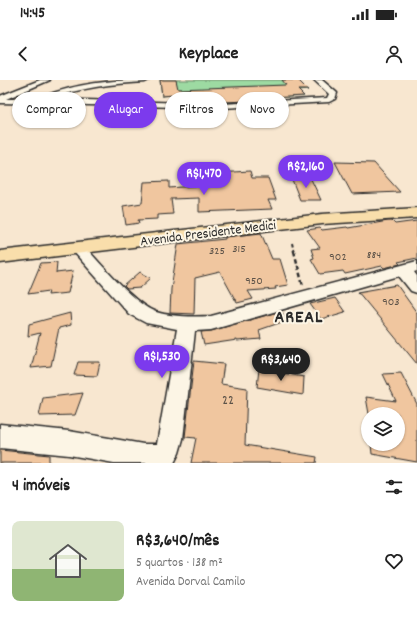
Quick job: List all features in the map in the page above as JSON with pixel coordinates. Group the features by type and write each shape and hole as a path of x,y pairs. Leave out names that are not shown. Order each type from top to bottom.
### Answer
{"main road":[{"name":"Avenida Presidente Medici","path":"0,244 292,211 360,206 417,205"},
{"name":"Avenida Presidente Medici","path":"0,258 322,219 376,214 417,213"}],"street":[{"path":"0,100 46,80"},
{"path":"64,92 120,82 145,80"},
{"path":"86,102 223,106 280,104 329,100 332,97 332,93 318,80"},
{"path":"0,100 12,100"},
{"path":"78,248 135,309 152,318 187,324 211,323 307,298 410,268 417,287"},
{"path":"0,436 69,444 143,456 162,457 167,453 172,439 176,399 187,324"}],"path":[{"path":"292,243 307,298"}],"green space":[{"path":"160,80 298,80 308,90 298,91 304,96 289,97 289,92 236,92 236,103 228,103 228,92 165,92 165,96 162,96"}],"building":[{"path":"160,80 176,80 178,89 286,85 282,80 298,80 308,90 298,90 304,96 289,97 289,92 236,92 236,101 228,102 228,92 165,92 165,96 162,96"},
{"path":"335,162 374,163 400,192 352,194"},
{"path":"250,171 252,178 268,178 276,200 268,200 272,209 199,212 199,198 171,199 173,214 157,215 157,219 138,220 139,223 126,225 123,206 142,203 144,182 169,181 169,188 207,185 206,172 218,173"},
{"path":"291,177 310,177 321,200 300,200"},
{"path":"392,221 395,224 417,221 417,258 398,262 400,264 384,268 382,266 345,274 343,271 320,274 311,259 314,258 311,249 320,248 307,230 320,228 322,230 348,228"},
{"path":"261,233 272,259 280,259 288,285 275,287 276,289 248,291 253,299 237,303 220,272 195,278 194,314 170,313 171,289 178,244 225,239 225,237"},
{"path":"57,262 56,273 73,271 68,293 48,295 49,291 28,294 41,263"},
{"path":"140,272 151,278 140,288 127,289 124,286"},
{"path":"397,285 417,313 417,364 358,292"},
{"path":"335,298 345,312 321,319 310,304"},
{"path":"281,311 288,320 259,330 261,339 237,340 204,345 201,332 211,331"},
{"path":"70,313 71,325 59,328 51,366 31,368 40,333 28,336 29,324"},
{"path":"194,361 224,364 221,384 247,388 245,445 317,457 316,463 191,463 196,438 185,437"},
{"path":"78,362 100,362 97,376 74,375"},
{"path":"259,369 304,377 303,395 257,387"},
{"path":"401,373 417,404 417,462 372,454 372,451 405,451 405,407 368,407 366,397 396,401 383,374"},
{"path":"83,393 75,415 39,416 43,398"},
{"path":"0,450 49,455 49,463 0,463"}],"district":[{"name":"AREAL","path":"299,316"}]}
